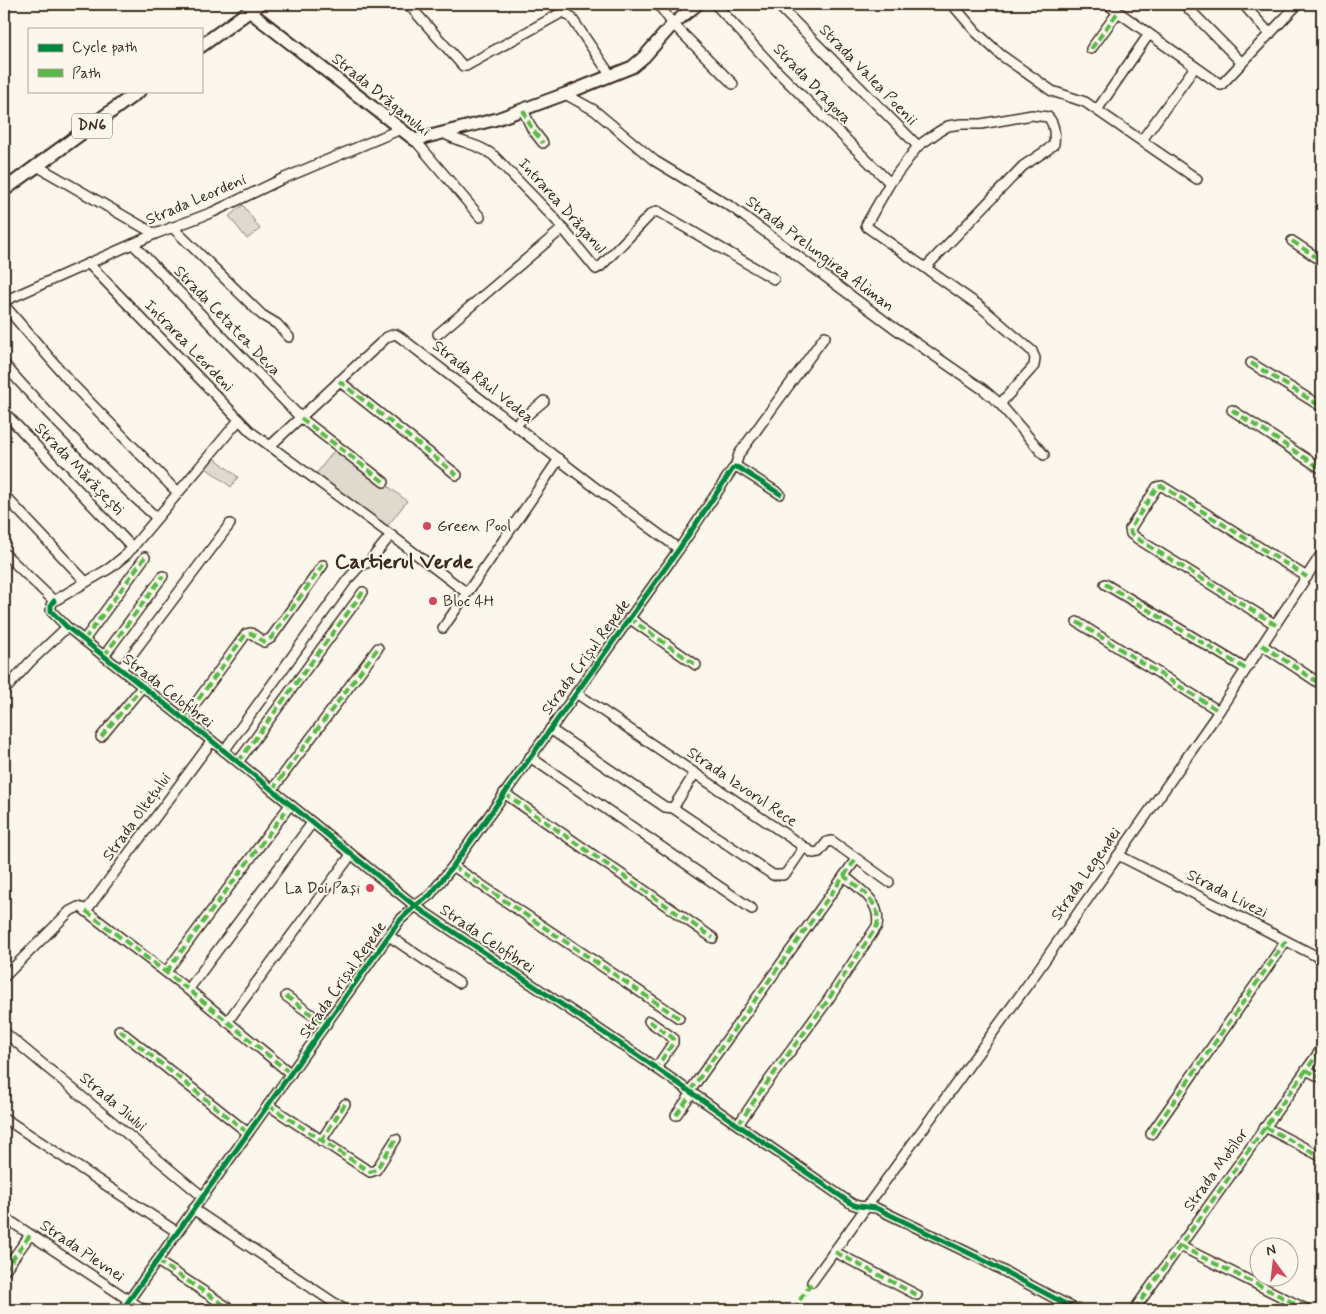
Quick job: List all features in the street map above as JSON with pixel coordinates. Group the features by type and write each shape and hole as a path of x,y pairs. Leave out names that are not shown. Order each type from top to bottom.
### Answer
{"main road":[{"path":"202,45 255,6"},
{"name":"DN6","path":"4,190 138,92"}],"street":[{"path":"408,4 464,66 561,13 566,13 571,16 611,76"},
{"path":"658,4 673,24 732,84"},
{"path":"414,140 444,134 497,119 611,76 638,62 673,24 698,4"},
{"name":"Strada Dragova","path":"715,4 785,79 890,183"},
{"name":"Strada Valea Poenii","path":"777,4 918,146"},
{"path":"952,4 976,32 994,49 1052,91 1067,98 1085,102 1197,179"},
{"path":"1107,4 1221,85 1297,4"},
{"path":"1184,4 1242,63"},
{"path":"1243,4 1270,34"},
{"name":"Strada Drăganului","path":"255,6 414,140 480,217"},
{"path":"1092,49 1118,12"},
{"path":"1097,110 1149,34"},
{"path":"1142,140 1195,67"},
{"name":"Strada Prelungirea Aliman","path":"565,94 594,110 655,161 733,208 1000,404 1044,455"},
{"path":"523,110 532,129 543,143"},
{"path":"926,268 1023,166 1054,144 1053,123 1048,117 1032,115 981,124 948,126 918,146 890,183 867,222 867,227 981,308 1032,351 1035,358 1034,366 1000,404"},
{"name":"Strada Leordeni","path":"4,301 155,234 202,217 280,180 401,129"},
{"name":"Intrarea Drăganul","path":"444,134 490,152 555,219 596,269 651,214 657,211 774,279"},
{"path":"37,166 155,234"},
{"path":"172,228 262,315 277,324 289,337"},
{"name":"Strada Râul Vedea","path":"438,334 562,229"},
{"path":"1292,241 1322,260"},
{"name":"Strada Cetatea Deva","path":"133,244 300,418 384,482"},
{"name":"Intrarea Leordeni","path":"89,264 239,420 270,446 467,593"},
{"path":"4,305 72,384 178,493"},
{"name":"Strada Râul Vedea","path":"339,381 387,337 395,334 679,549"},
{"name":"Strada Crișul Repede","path":"122,1310 400,920 430,895 453,866 679,549 734,467 739,454 825,336"},
{"path":"1251,363 1322,407"},
{"path":"4,364 57,423 157,518"},
{"path":"270,446 339,381 457,475"},
{"path":"515,425 544,401"},
{"path":"1232,410 1322,469"},
{"name":"Strada Mărășești","path":"4,412 133,548"},
{"path":"54,601 117,563 133,548 239,420"},
{"path":"443,628 559,459"},
{"path":"734,467 739,468 780,494"},
{"path":"1276,625 1141,541 1131,534 1130,529 1157,488 1162,486 1307,577"},
{"path":"4,495 86,582"},
{"path":"121,669 230,524"},
{"path":"224,751 348,579 360,566 369,562 390,534"},
{"name":"Strada Celofibrei","path":"4,553 54,601 51,611 67,627 212,741 415,906 656,1068 852,1204 876,1208 977,1257 1076,1310"},
{"name":"Strada Legendei","path":"812,1282 1027,986 1220,710 1322,553"},
{"path":"84,640 146,558"},
{"path":"184,719 246,634 251,633 264,642 271,638 323,565"},
{"path":"104,656 162,576"},
{"path":"1105,584 1246,669"},
{"path":"238,762 363,592"},
{"path":"629,618 696,665"},
{"path":"1077,622 1220,710"},
{"path":"4,691 30,662 67,627"},
{"path":"1262,645 1322,685"},
{"path":"272,790 378,648"},
{"path":"101,737 143,686"},
{"name":"Strada Izvorul Rece","path":"576,693 804,847 817,853 827,842 832,841 890,882"},
{"path":"550,728 665,807 673,808 773,875 783,875 804,847"},
{"name":"Strada Oltețului","path":"86,911 212,741"},
{"path":"530,757 752,909"},
{"path":"673,808 695,773"},
{"path":"504,793 712,938"},
{"path":"166,972 290,804"},
{"path":"188,990 312,823"},
{"path":"227,1022 351,855"},
{"name":"Strada Livezi","path":"1118,855 1322,959"},
{"path":"676,1115 856,859"},
{"path":"453,866 679,1018"},
{"path":"738,1125 826,1003 877,926 878,914 871,899 844,876"},
{"path":"4,977 70,911 78,907 86,911 166,972 291,1074"},
{"path":"389,936 459,982"},
{"path":"1151,1134 1286,941"},
{"path":"286,996 326,1026"},
{"path":"649,1021 673,1038 673,1043 656,1068"},
{"path":"119,1030 248,1134"},
{"name":"Strada Jiului","path":"4,1032 202,1196"},
{"name":"Strada Motilor","path":"1134,1310 1322,1048"},
{"path":"1306,1070 1322,1078"},
{"path":"321,1141 345,1104"},
{"path":"268,1106 370,1172 373,1172 396,1139"},
{"path":"4,1118 177,1232"},
{"path":"1265,1127 1322,1157"},
{"path":"193,1209 344,1310"},
{"name":"Strada Plevnei","path":"4,1218 144,1310"},
{"path":"4,1271 30,1235"},
{"path":"1180,1246 1308,1310"},
{"path":"835,1252 917,1295"},
{"path":"157,1261 232,1310"}],"shaded area":[{"path":"243,205 260,229 247,239 229,216"},
{"path":"337,447 407,501 386,528 316,474"},
{"path":"213,459 216,459 238,477 231,487 206,468"}],"marked path":[{"path":"1091,49 1118,12"},
{"path":"523,110 532,129 543,143"},
{"path":"1292,241 1322,261"},
{"path":"1251,363 1322,407"},
{"path":"339,381 457,475"},
{"path":"1232,410 1322,469"},
{"path":"301,418 384,482"},
{"path":"1276,625 1131,534 1130,529 1157,487 1162,486 1307,577"},
{"path":"84,640 145,557"},
{"path":"184,719 246,634 251,633 264,642 271,638 323,565"},
{"path":"104,656 163,576"},
{"path":"1105,584 1246,669"},
{"path":"238,762 363,592"},
{"path":"629,618 696,665"},
{"path":"1077,622 1219,711"},
{"path":"1262,645 1322,685"},
{"path":"272,790 378,648"},
{"path":"101,737 143,686"},
{"path":"504,793 713,938"},
{"path":"166,972 290,805"},
{"path":"690,1091 856,859"},
{"path":"453,866 679,1018"},
{"path":"738,1125 826,1003 877,926 878,917 873,903 863,891 844,876"},
{"path":"86,911 194,994 291,1074"},
{"path":"1151,1134 1286,941"},
{"path":"286,996 326,1025"},
{"path":"649,1021 673,1038 673,1043 656,1068"},
{"path":"119,1030 248,1133"},
{"path":"1134,1310 1322,1048"},
{"path":"1306,1070 1322,1078"},
{"path":"676,1115 692,1093"},
{"path":"321,1141 345,1104"},
{"path":"268,1105 370,1172 376,1170 396,1139"},
{"path":"1265,1127 1322,1157"},
{"path":"4,1271 30,1235"},
{"path":"1180,1246 1308,1310"},
{"path":"835,1252 917,1295"},
{"path":"157,1261 232,1310"},
{"path":"793,1310 812,1282"},
{"path":"129,1301 144,1310"}],"cycle path":[{"path":"122,1310 400,920 430,895 453,866 679,549 732,470 735,467 739,468 780,494"},
{"path":"54,601 51,605 51,611 67,627 212,741 415,906 643,1059 852,1204 876,1208 977,1257 1077,1310"}],"place":[{"name":"Green Pool","path":"427,526"},
{"name":"Bloc 4H","path":"433,601"},
{"name":"La Doi Pași","path":"370,888"}],"district":[{"name":"Cartierul Verde","path":"404,562"}]}
